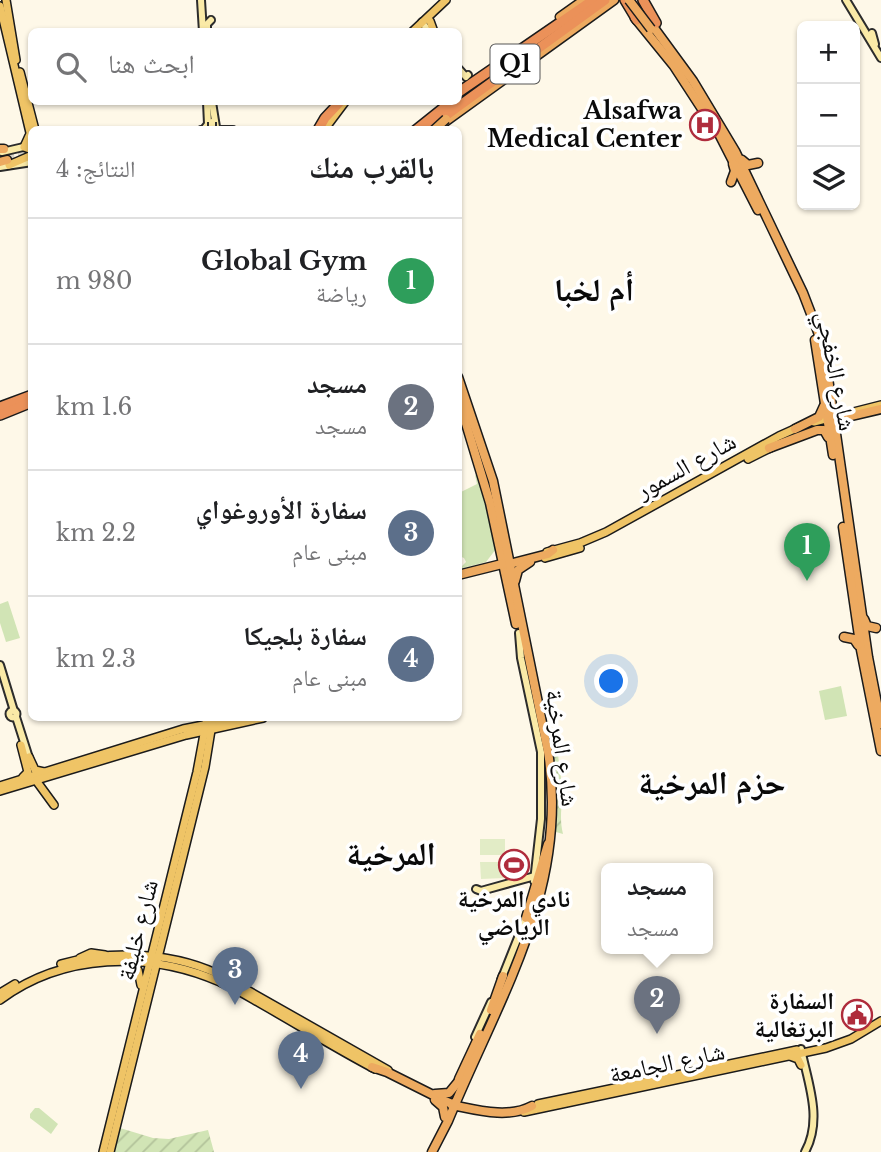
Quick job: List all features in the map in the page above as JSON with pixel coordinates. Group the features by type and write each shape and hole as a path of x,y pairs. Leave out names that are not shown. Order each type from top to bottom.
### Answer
{"highway":[{"path":"486,77 584,0"},
{"path":"468,75 474,76 530,37 595,0"},
{"name":"Q1","path":"462,93 595,0"},
{"path":"438,126 600,11 610,0"},
{"name":"Q1","path":"438,126 576,21 610,0"},
{"path":"620,0 636,20 652,28"},
{"path":"636,1 636,20"},
{"path":"636,1 680,77 725,137"},
{"name":"شارع الخفجي","path":"636,1 718,122 747,173 751,190 800,294 816,345 844,496 863,648 881,751"},
{"path":"600,11 616,5 629,11"},
{"path":"447,120 576,21"},
{"path":"486,77 537,37"},
{"path":"462,93 537,37"},
{"path":"438,126 529,65 547,48"},
{"path":"506,78 525,60"},
{"path":"321,126 338,105"},
{"path":"421,126 446,105"},
{"name":"Q1","path":"421,126 447,105"},
{"path":"718,122 725,137"},
{"path":"718,122 747,173 768,225 774,232"},
{"path":"732,183 747,173 748,165 734,154"},
{"path":"732,183 735,171 734,154"},
{"path":"732,183 742,184 751,190"},
{"name":"شارع الخفجي","path":"751,190 761,200 783,248 826,355 830,420"},
{"path":"782,239 783,248"},
{"path":"816,345 820,353 844,496"},
{"path":"795,429 819,418 824,412 821,372"},
{"path":"462,394 496,496"},
{"name":"شارع المرخية","path":"429,1152 447,1119 532,924 550,856 553,816 551,772 506,563 496,496 479,436 462,394"},
{"path":"830,397 834,406 841,410 879,408"},
{"path":"1,412 28,401"},
{"name":"شارع المرخية","path":"467,408 474,445 502,542"},
{"path":"769,448 788,436 830,420 879,408"},
{"path":"834,444 840,424 865,415"},
{"path":"769,448 820,430 827,433 834,444"},
{"name":"شارع الخفجي","path":"834,444 852,591 859,616"},
{"path":"474,445 481,457 491,491 520,629"},
{"path":"483,568 494,560 502,542 511,554 520,557"},
{"path":"462,573 548,554 553,550"},
{"path":"512,592 516,573 530,562"},
{"path":"483,568 501,576 512,592"},
{"path":"852,591 866,663 870,669"},
{"path":"859,616 867,626 876,629 869,635 863,648 855,639 845,636 854,629 859,616"},
{"name":"شارع المرخية","path":"460,1085 467,1062 528,925 543,874 548,844 548,772 525,668 520,629"},
{"name":"شارع الخفجي","path":"863,648 881,724"},
{"path":"526,918 548,844"},
{"path":"491,1010 503,976"},
{"path":"429,1152 481,1032"},
{"path":"372,1067 452,1104 497,1112 520,1111 532,1106"},
{"path":"460,1085 462,1100 469,1108 447,1119 443,1107 433,1097 447,1094 460,1085"}],"main road":[{"path":"203,0 206,24"},
{"path":"203,0 206,24"},
{"path":"424,26 436,9 448,0"},
{"path":"424,26 448,0"},
{"path":"846,0 875,44"},
{"path":"846,0 879,55"},
{"path":"4,2 20,90 33,126"},
{"path":"4,2 20,90 33,126"},
{"path":"872,33 879,55"},
{"path":"462,72 465,76 468,75"},
{"path":"210,105 210,126"},
{"path":"3,159 28,153"},
{"path":"3,159 28,153"},
{"name":"شارع السمور","path":"506,563 583,540 627,521 795,429 865,415 879,408"},
{"name":"شارع السمور","path":"506,563 530,562 562,554 602,539 769,448"},
{"path":"462,573 506,563"},
{"path":"0,665 28,772 12,785"},
{"name":"شارع المرخية","path":"467,1062 526,918 535,876 541,819 541,752 525,668"},
{"path":"0,676 35,779"},
{"path":"0,788 35,779 42,780 61,767 138,743 194,727 234,721"},
{"path":"209,745 222,728 241,721"},
{"path":"237,729 244,721"},
{"path":"12,785 29,783 44,772 138,743 209,725 222,728"},
{"path":"186,735 209,725"},
{"path":"200,786 209,725"},
{"name":"شارع خليفة","path":"107,1151 137,1010 200,786 209,745 209,725"},
{"name":"شارع خليفة","path":"107,1151 141,1025 153,960 162,937 209,725"},
{"path":"170,734 180,727"},
{"path":"138,743 186,735 200,736 202,752"},
{"path":"21,743 35,779 54,805"},
{"path":"29,757 35,770 44,772"},
{"path":"0,788 35,779 76,762"},
{"path":"533,886 526,882 476,892 535,876"},
{"path":"0,998 15,984 40,971 131,955 144,950 151,944 178,884"},
{"path":"162,937 166,952 179,964 224,983 372,1067 433,1097"},
{"path":"131,955 207,970"},
{"path":"107,959 153,960 207,970 247,988 433,1097"},
{"path":"107,959 133,965 140,974 142,984 137,1010"},
{"path":"120,962 153,960"},
{"path":"141,1025 141,1012 153,960"},
{"path":"150,985 163,969 179,964"},
{"path":"0,998 37,978 74,965"},
{"path":"37,978 47,977"},
{"name":"شارع الجامعة","path":"433,1097 497,1114 526,1112 777,1059 855,1032 881,1015"},
{"name":"شارع الجامعة","path":"469,1108 532,1106 800,1052 851,1039 881,1021"},
{"path":"803,1064 806,1056 800,1052 798,1059 803,1064 815,1119 812,1134 803,1152"}],"green space":[{"path":"475,475 478,476 496,549 486,562 462,568 466,562 462,557 462,492 477,484"},
{"path":"8,601 20,638 6,642 0,623 0,604"},
{"path":"841,686 847,716 825,720 819,691"},
{"path":"555,751 558,753 561,782 563,834 556,832 554,826 551,758"},
{"path":"480,839 505,839 505,855 480,855"},
{"path":"480,862 505,862 505,878 481,879"},
{"path":"35,1108 39,1108 58,1124 51,1134 30,1118"},
{"path":"120,1128 153,1138 169,1139 208,1130 214,1152 113,1152 117,1130"}],"tunnel":[{"path":"6,155 28,152"}],"place":[{"name":"Alsafwa Medical Center","path":"705,125"},
{"name":"Global Gym","path":"807,581"},
{"name":"نادي المرخية الرياضي","path":"514,865"},
{"name":"سفارة الأوروغواي","path":"235,1005"},
{"name":"السفارة البرتغالية","path":"857,1015"},
{"name":"مسجد","path":"657,1034"},
{"name":"سفارة بلجيكا","path":"301,1089"}],"district":[{"name":"أم لخبا","path":"594,290"},
{"name":"حزم المرخية","path":"712,783"},
{"name":"المرخية","path":"391,854"}]}
